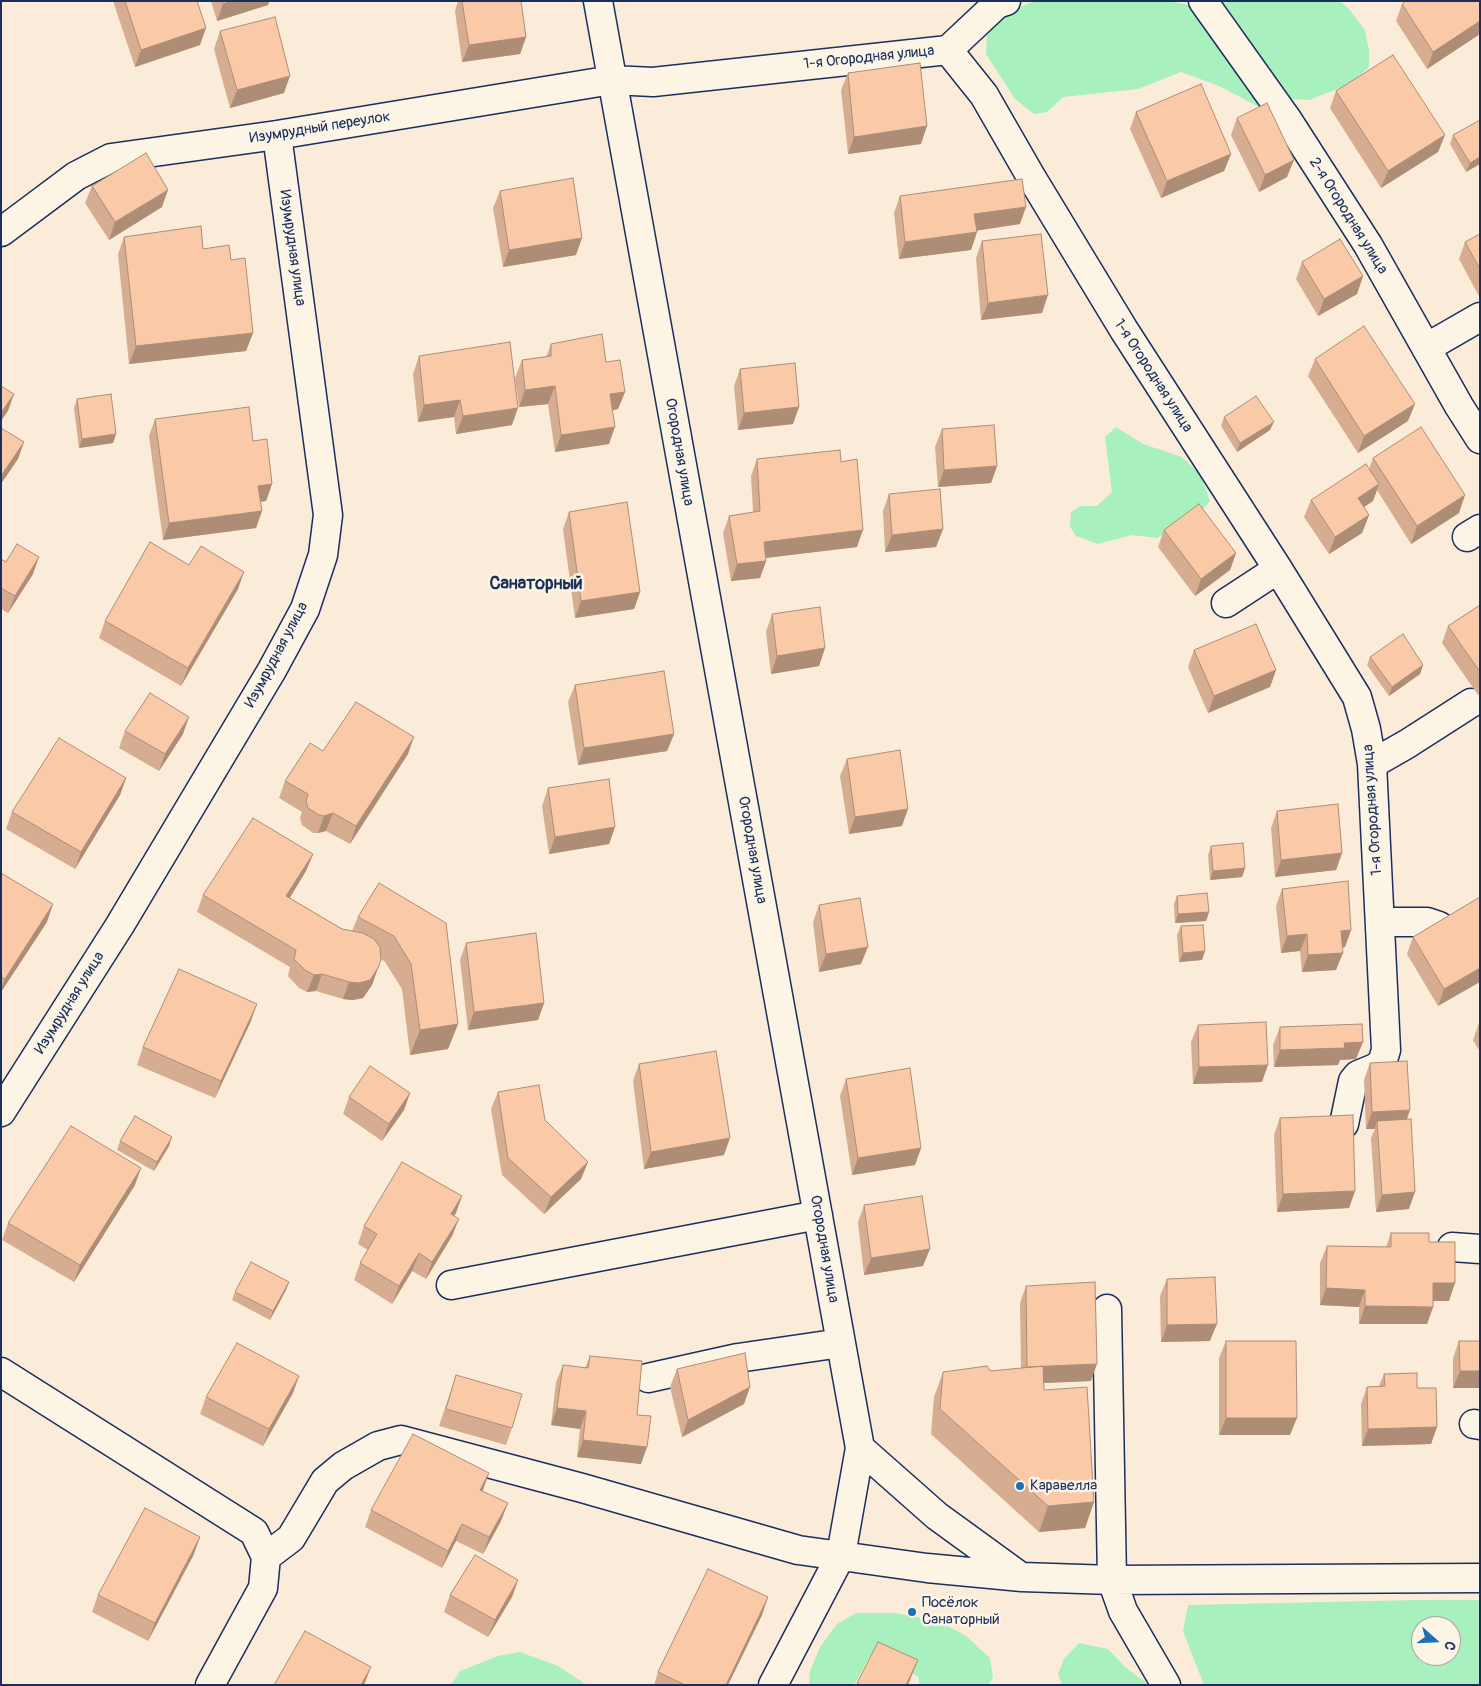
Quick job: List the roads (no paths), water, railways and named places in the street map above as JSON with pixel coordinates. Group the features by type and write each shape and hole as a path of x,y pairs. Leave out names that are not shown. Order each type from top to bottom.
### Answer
{"street":[{"name":"Огородная улица","path":"598,1 860,1448 841,1555 773,1685"},
{"path":"948,50 998,4 1006,1"},
{"name":"2-я Огородная улица","path":"1203,1 1286,119 1363,236 1459,406 1480,439"},
{"name":"1-я Огородная улица","path":"612,80 653,82 948,50 984,95 1124,330 1278,569 1357,697 1366,729 1372,764 1386,1050 1382,1063 1375,1068 1358,1074 1353,1081 1344,1124"},
{"name":"Изумрудный переулок","path":"1,232 76,176 111,158 276,135 612,80"},
{"name":"Изумрудная улица","path":"1,1112 120,925 272,670 305,609 324,555 328,515 276,135"},
{"path":"1426,348 1480,317"},
{"path":"1226,603 1278,569"},
{"path":"1372,764 1408,744 1471,703"},
{"path":"1380,922 1427,922 1438,926"},
{"path":"451,1286 818,1215"},
{"path":"1452,1247 1480,1249"},
{"path":"1108,1308 1112,1580 1123,1611 1166,1685"},
{"path":"648,1378 738,1358 841,1343"},
{"path":"1,1372 254,1532 266,1558 263,1588 210,1685"},
{"path":"266,1558 291,1538 325,1481 343,1466 378,1446 401,1440 582,1488 798,1550 927,1568 1022,1577 1112,1580 1480,1578"},
{"path":"860,1448 937,1516 1022,1577"}],"place":[{"name":"Каравелла","path":"1020,1486"},
{"name":"Посёлок Санаторный","path":"912,1612"}],"district":[{"name":"Санаторный","path":"536,584"}]}
